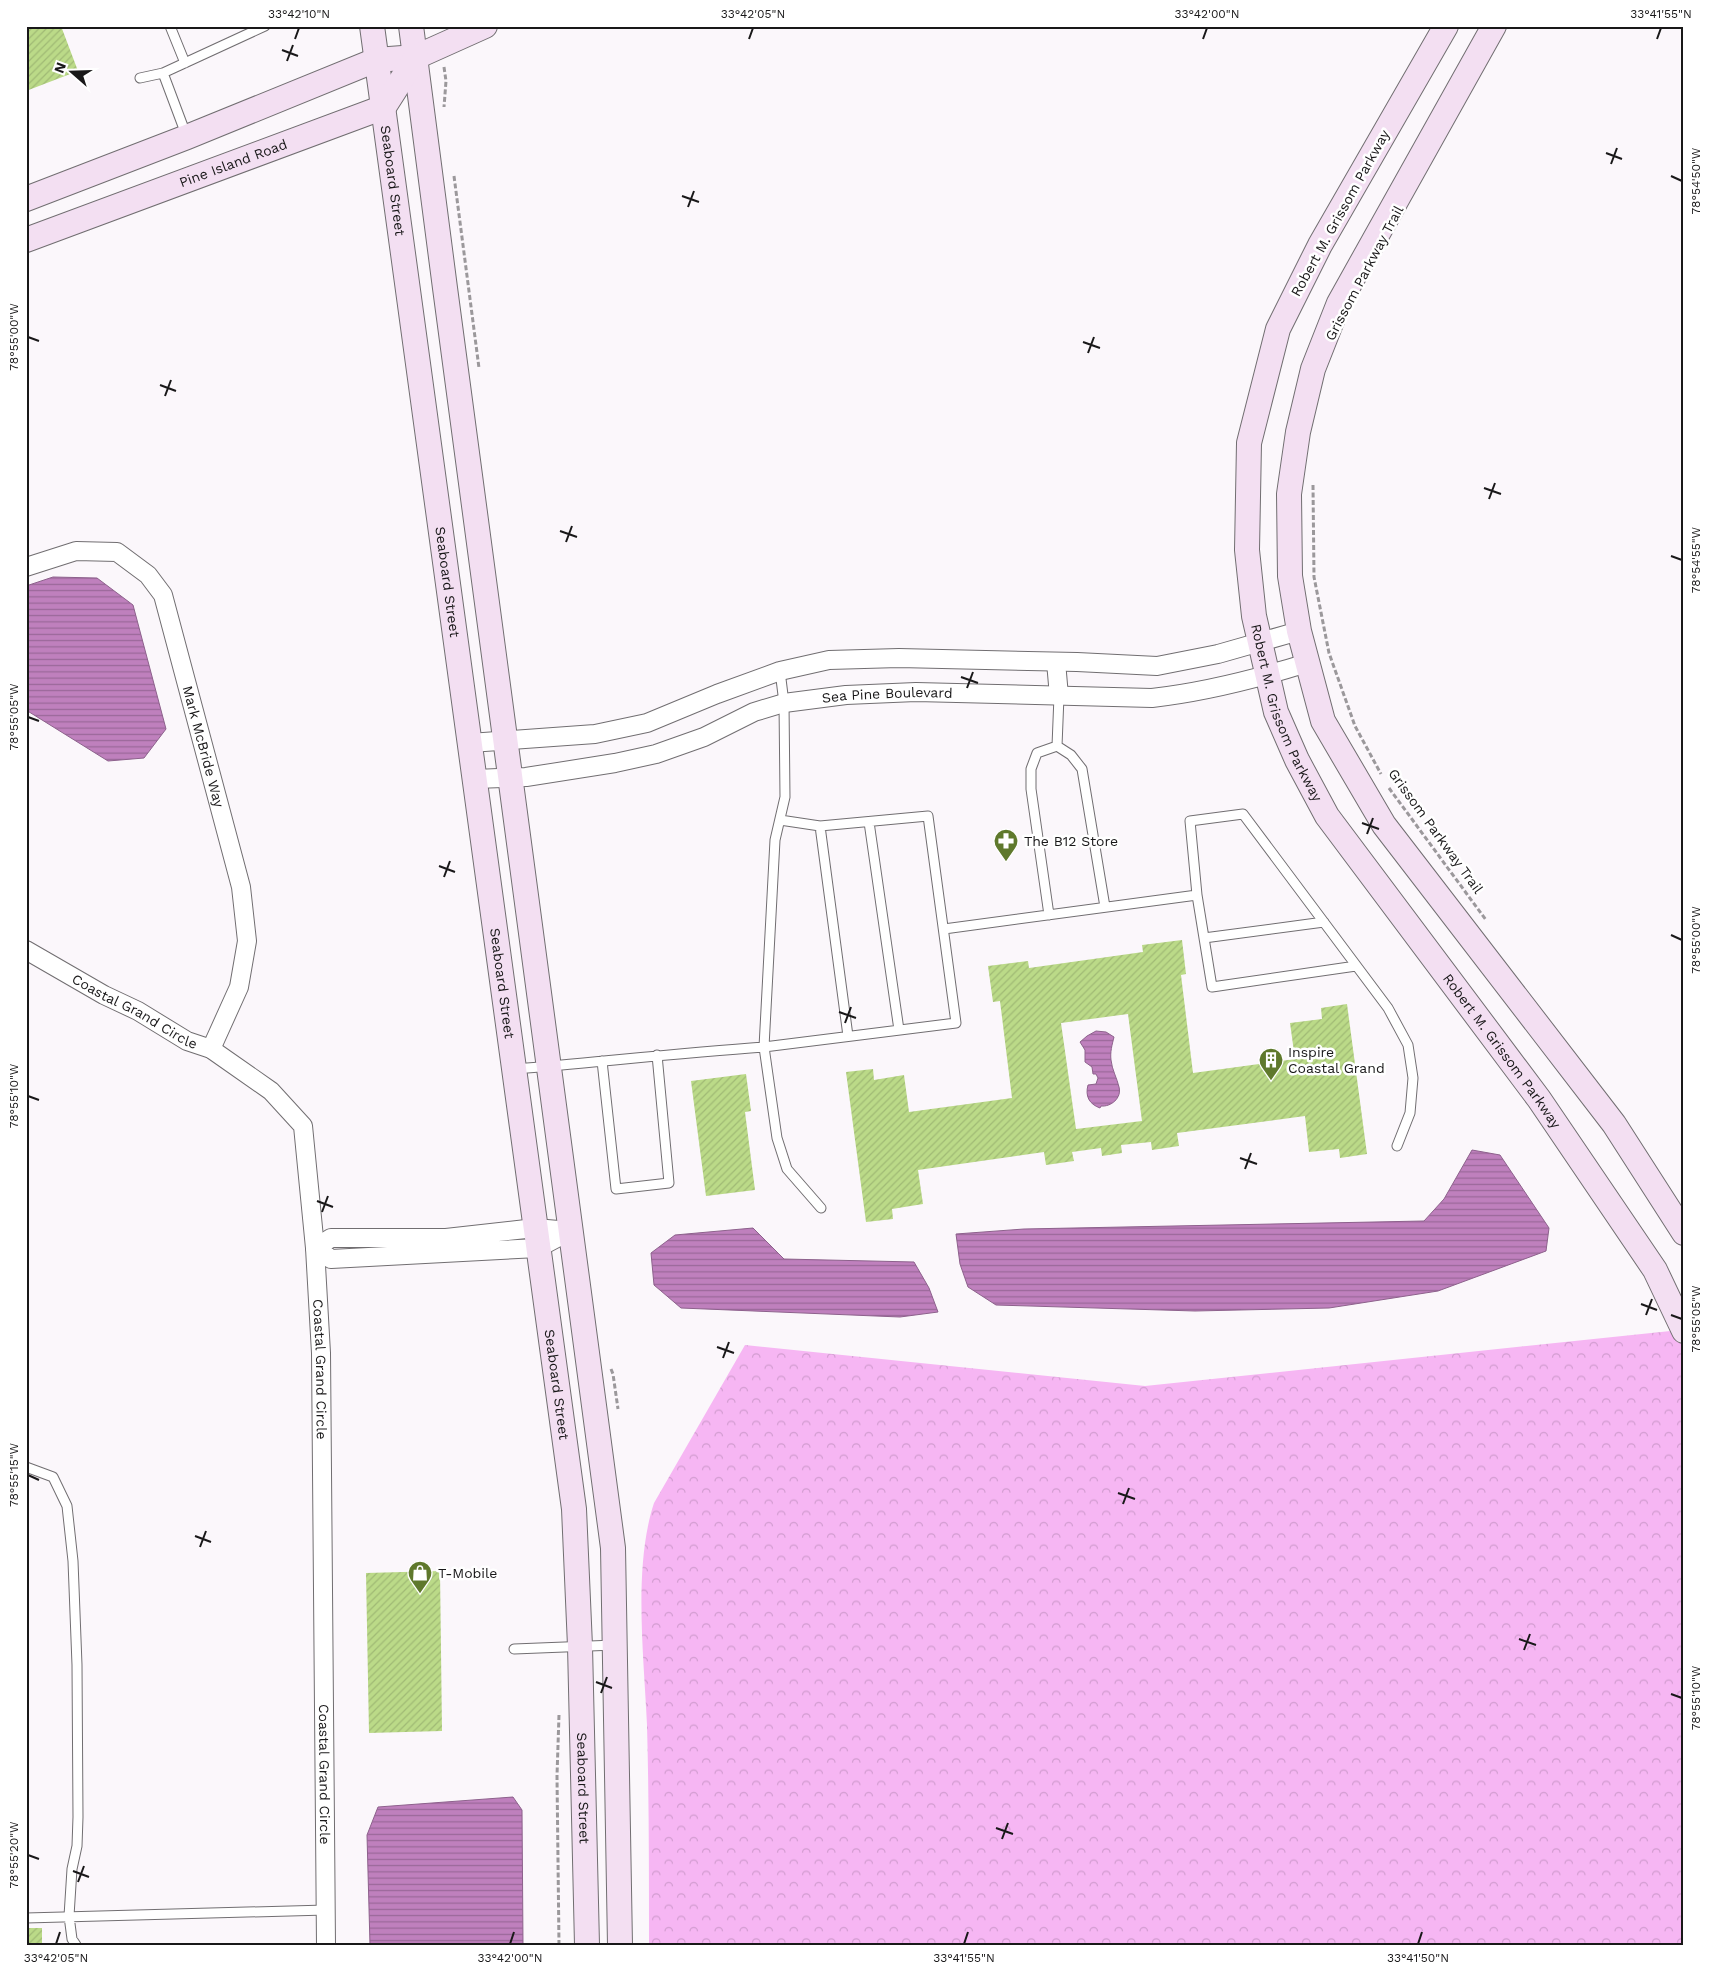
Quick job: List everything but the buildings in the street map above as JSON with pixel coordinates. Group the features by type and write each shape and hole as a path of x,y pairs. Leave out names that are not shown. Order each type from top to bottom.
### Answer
{"street":[{"name":"Seaboard Street","path":"372,26 574,1509 580,1646 587,1945"},
{"path":"411,26 444,288 612,1539 620,1945"},
{"path":"26,199 188,137 376,60 416,57 485,26"},
{"name":"Robert M. Grissom Parkway","path":"1446,26 1320,244 1278,329 1249,443 1247,550 1254,616 1276,712 1298,760 1328,816 1539,1099 1655,1270 1684,1331"},
{"path":"1494,26 1339,303 1313,369 1298,432 1289,494 1290,576 1299,631 1323,721 1384,825 1614,1124 1684,1233"},
{"path":"384,107 416,57"},
{"name":"Pine Island Road","path":"26,240 384,107"},
{"name":"Mark McBride Way","path":"26,567 76,552 117,552 148,575 163,595 241,887 247,941 238,987 211,1048"},
{"path":"470,743 596,734 647,723 780,671 829,660 899,658 1157,666 1218,654 1299,631"},
{"path":"1056,662 1059,696"},
{"name":"Sea Pine Boulevard","path":"474,779 526,777 615,764 656,754 704,737 754,712 784,703 846,694 916,692 1152,698 1191,694 1267,676 1307,663"},
{"name":"Coastal Grand Circle","path":"26,950 104,995 138,1011 187,1041 211,1048 272,1091 303,1126 315,1248 321,1353 326,1945"},
{"path":"315,1248 331,1238 537,1238 570,1231"}],"lane":[{"path":"170,26 185,63"},
{"path":"140,78 163,73 265,26"},
{"path":"163,73 188,137"},
{"path":"780,671 784,703 786,797 775,840 764,1047 777,1138 787,1169 821,1208"},
{"path":"1057,746 1059,696"},
{"path":"1057,746 1071,755 1082,769 1105,908"},
{"path":"1049,915 1031,789 1031,769 1037,753 1057,746"},
{"path":"1356,966 1212,987 1197,895 1190,821 1242,814 1388,1008 1408,1044 1413,1078 1410,1113 1397,1146"},
{"path":"514,1069 764,1047 956,1023 928,816 820,826 780,820"},
{"path":"869,822 899,1030"},
{"path":"820,826 848,1036"},
{"path":"944,929 1197,895"},
{"path":"1204,938 1324,922"},
{"path":"602,1061 616,1189 669,1183 657,1055"},
{"path":"26,1468 52,1477 67,1506 73,1561 77,1665 78,1836 72,1869 70,1916 72,1939 76,1945"},
{"path":"514,1649 615,1645"},
{"path":"26,1918 326,1910"}],"path":[{"name":"Grissom Parkway Trail","path":"1313,484 1314,577 1329,653 1355,726 1382,776"},
{"name":"Grissom Parkway Trail","path":"1386,785 1487,921"},
{"path":"559,1706 557,1776 559,1945"}],"green space":[{"path":"1680,1330 1684,1340 1684,1945 649,1945 648,1752 642,1642 642,1583 648,1528 654,1503 745,1345 1145,1386"}],"shaded area":[{"path":"53,577 97,578 133,605 166,729 144,758 108,761 26,710 26,586"},
{"path":"1096,1031 1106,1032 1114,1037 1111,1060 1119,1091 1115,1101 1100,1108 1091,1102 1088,1096 1088,1085 1096,1084 1098,1078 1096,1074 1093,1074 1092,1067 1085,1062 1085,1050 1080,1042"},
{"path":"1472,1150 1500,1155 1549,1228 1546,1251 1438,1291 1329,1308 1195,1311 996,1305 968,1287 960,1264 956,1234 1024,1229 1424,1221 1444,1199"},
{"path":"753,1228 784,1259 914,1262 929,1288 938,1312 900,1317 681,1308 654,1285 651,1253 675,1235"},
{"path":"513,1797 522,1810 523,1945 370,1945 367,1835 378,1807"}],"place":[{"name":"The B12 Store","path":"1006,862"},
{"name":"Inspire Coastal Grand","path":"1271,1081"},
{"name":"T-Mobile","path":"420,1594"}]}
